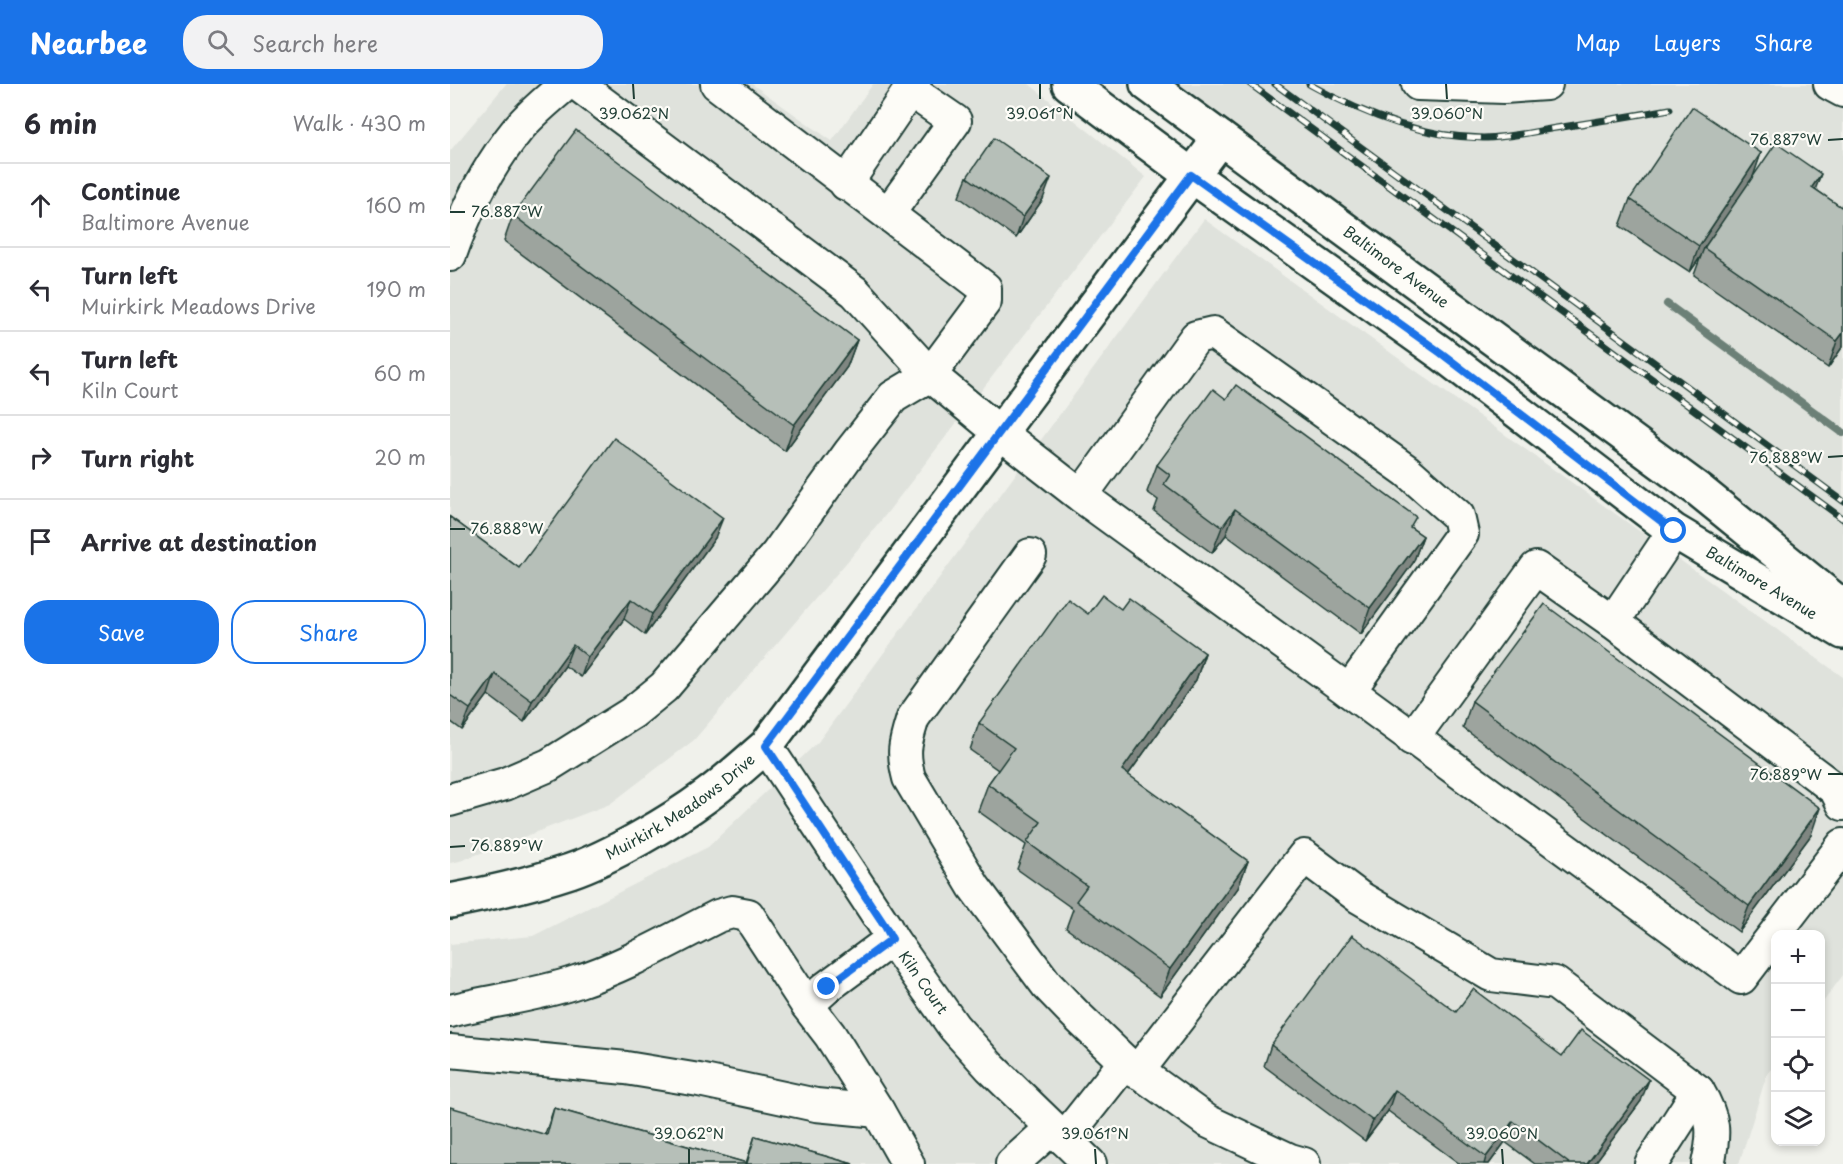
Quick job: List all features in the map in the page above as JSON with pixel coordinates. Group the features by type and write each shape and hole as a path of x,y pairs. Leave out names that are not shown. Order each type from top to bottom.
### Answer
{"main road":[{"name":"Baltimore Avenue","path":"1069,84 1191,175 1441,353 1674,531 1843,632"},
{"name":"Baltimore Avenue","path":"1147,84 1700,491 1843,607"},
{"name":"Muirkirk Meadows Drive","path":"450,901 500,891 572,870 612,852 672,819 707,796 766,746 1220,138"}],"street":[{"path":"450,255 462,222 500,154 520,127 566,84"},
{"path":"577,84 855,292 930,375 1081,496 1741,978 1843,845"},
{"path":"450,800 505,784 549,765 632,713 664,687 777,554 850,452 893,397 930,375 985,301 985,288 717,84"},
{"path":"1418,84 1504,87 1546,84"},
{"path":"1830,84 1843,91"},
{"path":"846,184 912,87 954,121 888,214"},
{"path":"1081,496 1196,337 1213,333 1407,471 1458,516 1462,534 1349,691"},
{"path":"1613,622 1674,531"},
{"path":"1030,555 913,718 904,747 909,778 969,878 1047,985 1131,1067 1208,1120 1290,1160 1304,1164"},
{"path":"1412,739 1536,568 1613,622 1836,790 1843,804"},
{"name":"Kiln Court","path":"766,746 892,939 954,1027 990,1067 1090,1164"},
{"path":"1012,1164 1058,1134 1131,1067 1304,856 1359,897 1491,975 1555,983 1698,1091 1710,1110 1713,1124 1714,1140 1708,1164"},
{"path":"450,1011 537,993 577,982 616,967 718,916 732,912 748,915 807,1005 830,1035 908,1164"},
{"path":"807,1005 827,987 892,939"},
{"path":"450,1051 626,1068 699,1080 816,1105 878,1112"},
{"path":"1651,1164 1698,1091"}],"shaded area":[{"path":"506,84 752,84 832,141 873,84 1029,84 1146,177 870,535 694,740 610,804 450,863 450,151"},
{"path":"1135,84 1843,84 1843,625"},
{"path":"1204,219 1843,677 1843,975 1825,1000 1825,930 1771,930 1771,1070 1766,1077 1739,1164 450,1164 450,944 533,936 708,847 818,742"}],"building":[{"path":"1692,107 1761,153 1699,246 1630,199"},
{"path":"576,130 857,340 794,425 513,215"},
{"path":"994,138 1051,178 1023,217 967,177"},
{"path":"1776,143 1821,174 1812,187 1841,207 1843,203 1843,333 1837,341 1704,248"},
{"path":"1236,385 1416,517 1410,527 1423,536 1370,608 1235,509 1222,527 1164,484 1170,475 1157,465 1213,389 1226,399"},
{"path":"614,438 723,518 652,614 631,599 588,657 573,645 532,701 495,674 470,709 450,695 450,517 519,568"},
{"path":"1102,595 1121,609 1129,598 1205,653 1122,770 1248,861 1170,969 1076,901 1087,886 1027,842 1041,822 988,784 1014,748 979,723 1068,599 1088,614"},
{"path":"1544,604 1820,808 1749,906 1472,701"},
{"path":"1352,935 1456,1012 1473,989 1562,1056 1581,1030 1649,1080 1587,1164 1570,1164 1513,1121 1486,1157 1395,1090 1373,1121 1271,1045"},
{"path":"450,1107 547,1135 554,1108 747,1163 755,1136 853,1164 450,1164"}],"waterway":[{"path":"1667,304 1843,433"}],"railway":[{"path":"1250,84 1843,519"},
{"path":"1275,84 1843,501"},
{"path":"1309,84 1350,105 1393,122 1460,137 1510,136 1670,109"}],"route":[{"path":"827,987 892,939 766,746 1191,175 1441,353 1674,531"}]}
